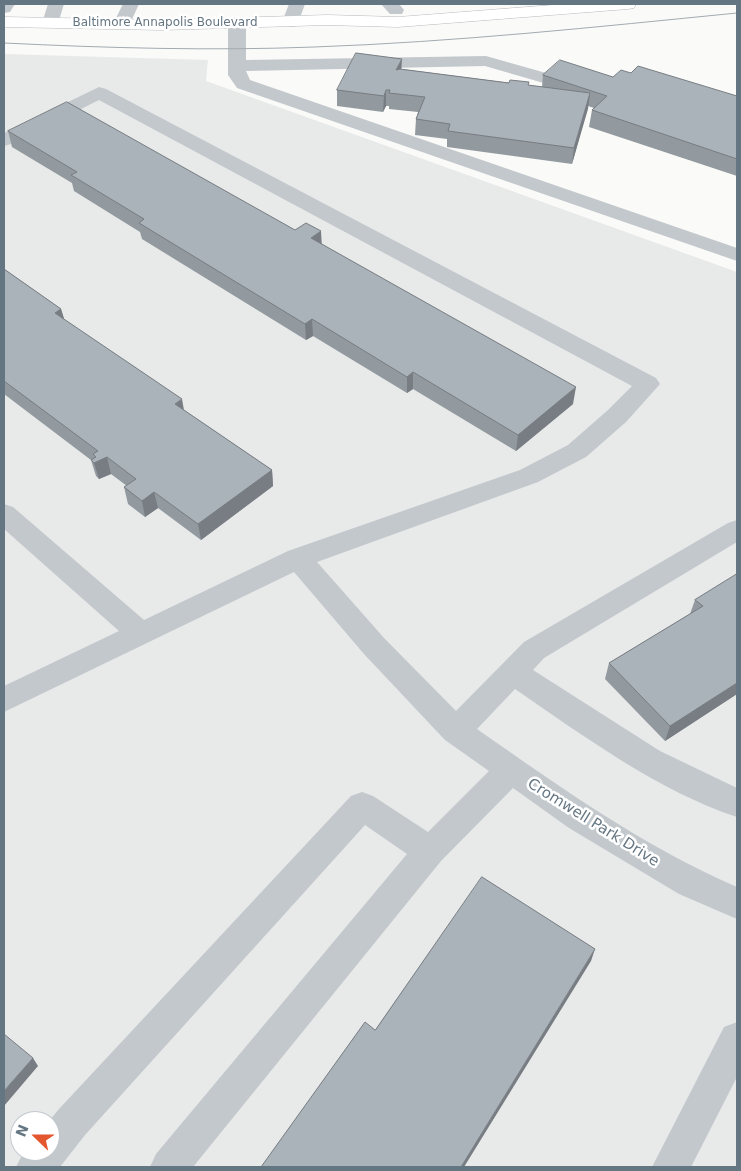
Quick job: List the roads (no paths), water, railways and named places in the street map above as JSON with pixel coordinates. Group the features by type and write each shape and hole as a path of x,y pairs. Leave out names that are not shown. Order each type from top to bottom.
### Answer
{"main road":[{"name":"Baltimore Annapolis Boulevard","path":"327,20 393,7 466,4"},
{"name":"Baltimore Annapolis Boulevard","path":"4,22 122,24 237,24 327,20 398,22 628,4"}],"street":[{"path":"4,8 8,4"},
{"path":"51,23 56,4"},
{"path":"122,24 131,4"},
{"path":"292,22 297,4"},
{"path":"237,24 237,75 243,84 737,255"},
{"path":"237,66 486,61 547,79"},
{"path":"4,140 99,93 648,384 617,416 578,451 529,476 298,558 4,700"},
{"path":"4,514 142,634"},
{"path":"456,731 534,650 737,530"},
{"name":"Cromwell Park Drive","path":"298,558 374,646 456,731 510,770 597,828 691,883 737,903"},
{"path":"512,672 644,758 717,795 737,803"},
{"path":"169,1167 430,851 510,770"},
{"path":"60,1137 362,806 430,851"},
{"path":"671,1167 737,1040"}],"tram line":[{"path":"4,43 237,49 367,45 579,29 737,13"}]}
